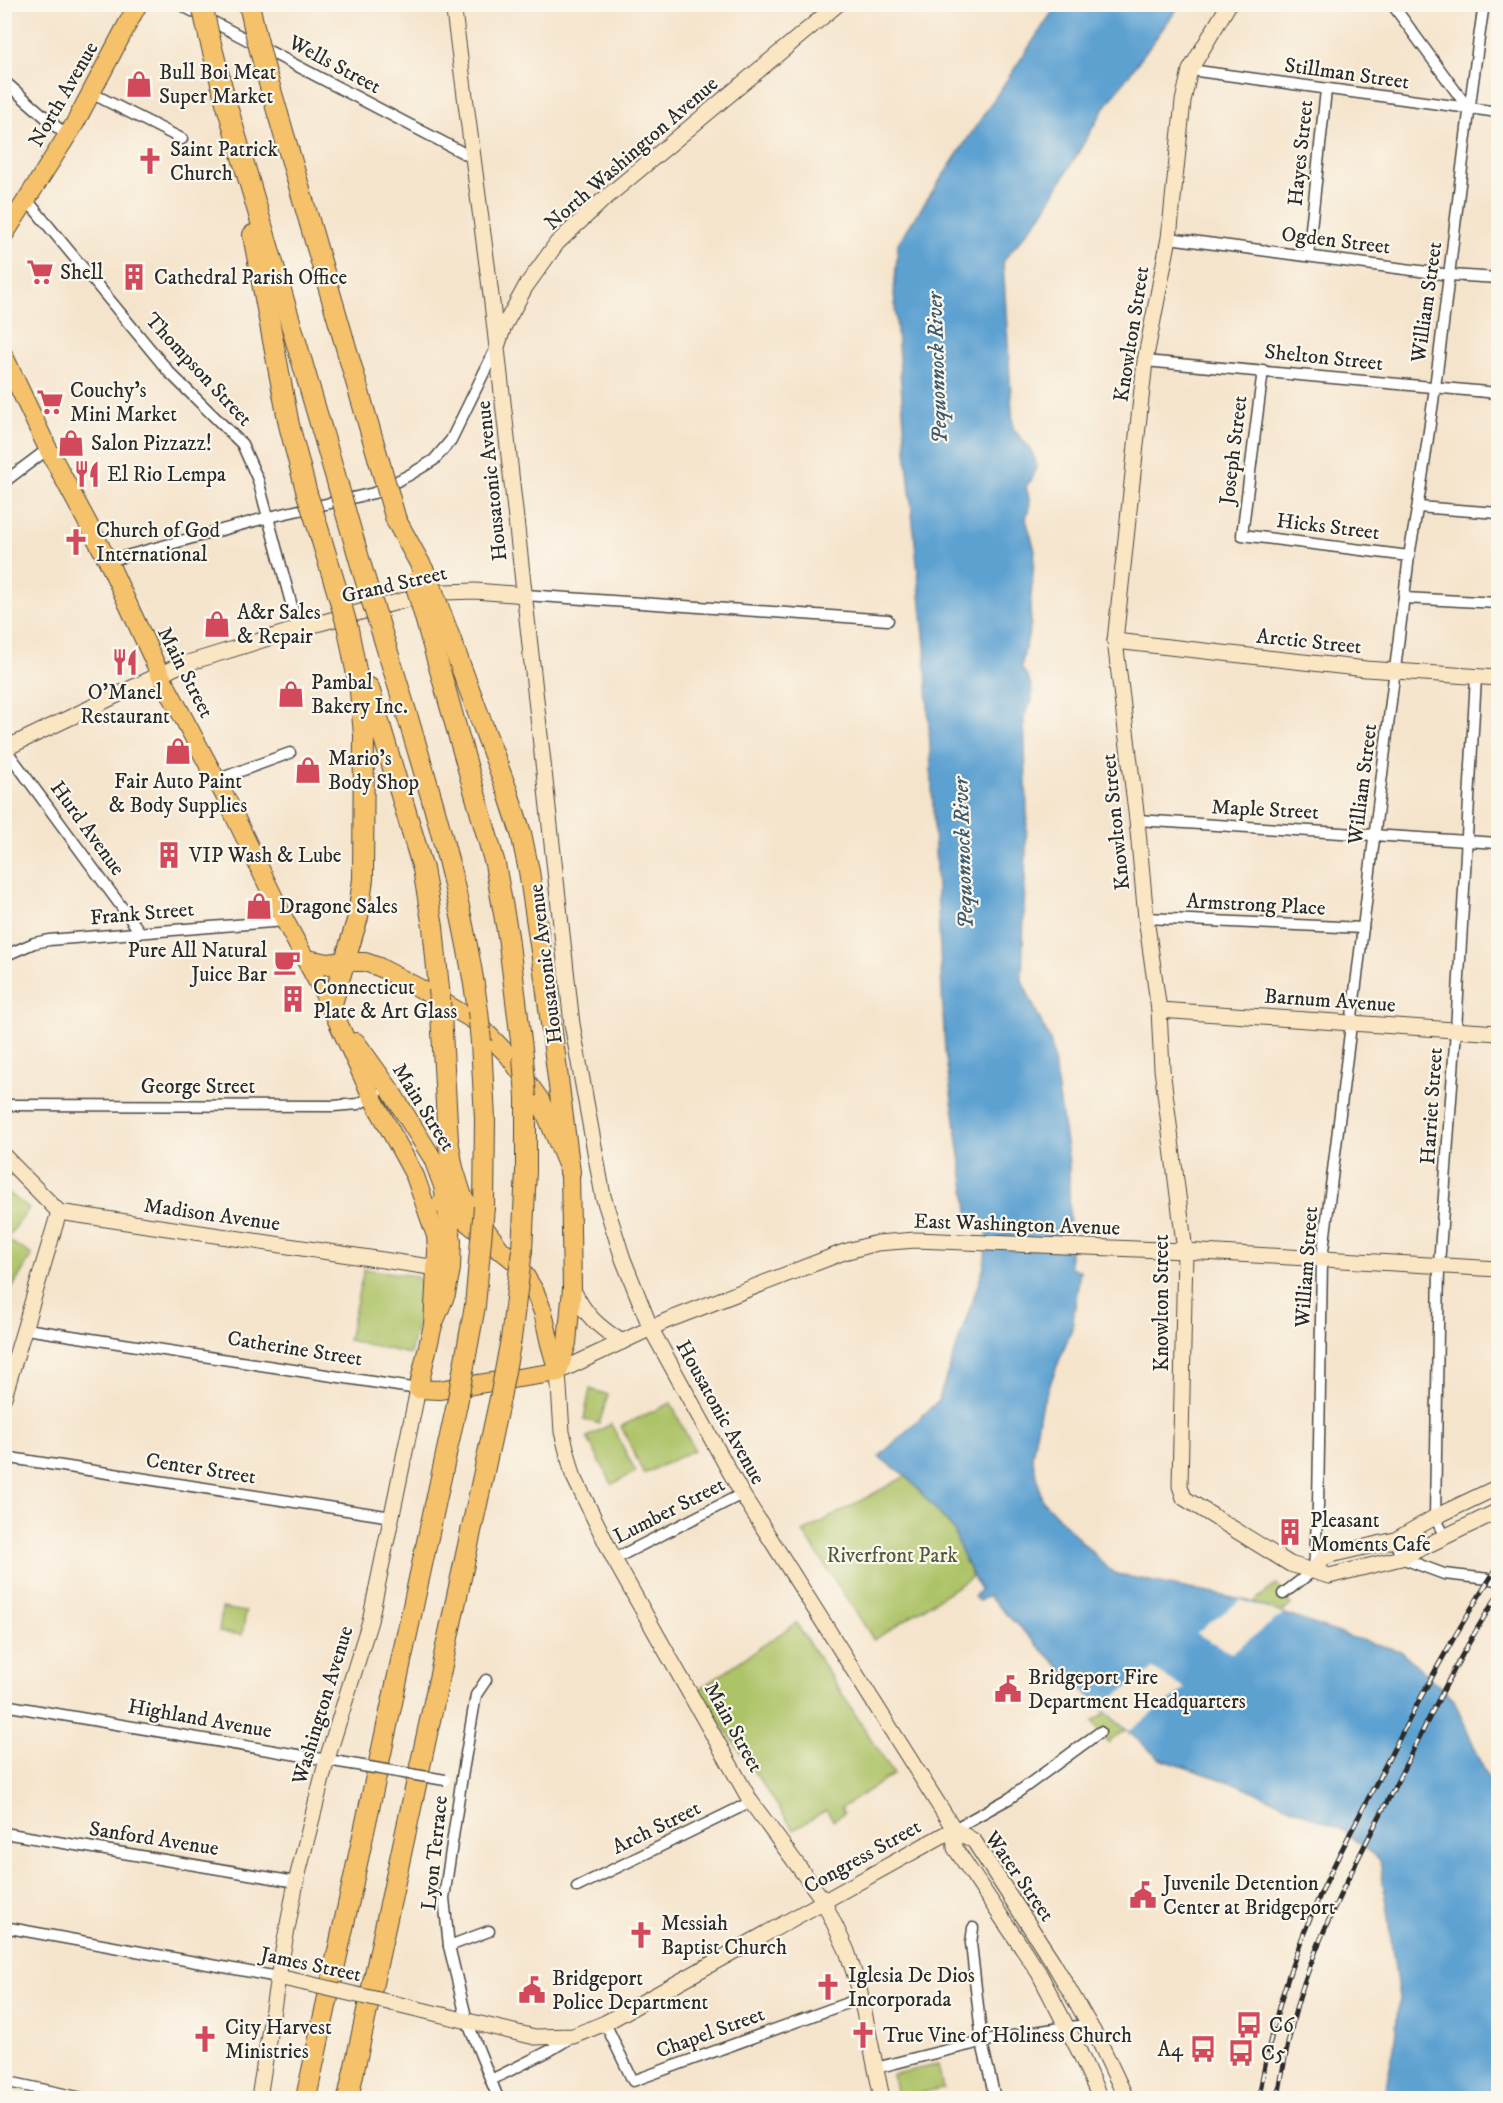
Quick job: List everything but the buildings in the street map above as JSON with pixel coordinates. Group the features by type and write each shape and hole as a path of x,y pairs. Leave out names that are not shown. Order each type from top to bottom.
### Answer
{"highway":[{"path":"249,4 264,66 396,520 508,794 521,833 546,984 570,1172"},
{"path":"202,5 208,36 235,135 370,596 447,849 466,932 478,1011 485,1119 484,1207 475,1306 457,1404 306,2098"},
{"path":"235,135 289,425 307,494 423,869 434,927 448,1140 453,1168 461,1194 468,1207 499,1249"},
{"path":"348,2098 500,1398 512,1330 522,1250 526,1171 526,1097 510,946 495,864 430,605"},
{"path":"331,1007 361,898 364,810 363,721 348,629"},
{"path":"307,960 329,964 344,962"}],"main road":[{"name":"North Avenue","path":"4,235 67,136 138,4"},
{"name":"North Washington Avenue","path":"497,346 504,326 526,286 557,243 603,200 838,4"},
{"name":"Knowlton Street","path":"1228,4 1190,70 1183,101 1169,238 1145,361 1115,641 1137,820 1146,918 1159,1010 1162,1068 1185,1251 1180,1486 1184,1498 1290,1564 1314,1570"},
{"name":"Housatonic Avenue","path":"450,7 497,346 572,1024 603,1196 623,1259 651,1329 742,1494 954,1828"},
{"name":"Main Street","path":"4,356 48,449 108,561 160,674 331,1007 372,1097 415,1176 436,1236 444,1269"},
{"name":"Grand Street","path":"5,748 178,666 298,629 416,597 445,592 475,591 525,595"},
{"name":"Arctic Street","path":"1115,641 1394,671 1498,678"},
{"name":"Main Street","path":"344,962 359,961 379,967 475,1021 509,1056 540,1100 570,1172 572,1288 567,1343 558,1372"},
{"name":"Main Street","path":"331,1007 389,1088 433,1159 443,1186 452,1241 444,1269"},
{"name":"Barnum Avenue","path":"1159,1010 1498,1032"},
{"path":"4,1156 59,1212 4,1397"},
{"name":"Main Street","path":"415,1176 437,1201 518,1264 535,1292 543,1312 558,1372 562,1432 573,1475 614,1559 751,1802 824,1900 848,1951 861,1998 882,2098"},
{"name":"Madison Avenue","path":"59,1212 444,1269"},
{"name":"East Washington Avenue","path":"558,1372 666,1321 844,1251 877,1243 916,1240 1083,1246 1498,1269"},
{"name":"Washington Avenue","path":"259,2098 296,1882 327,1759 370,1621 444,1269"},
{"name":"Main Street","path":"572,1288 581,1307 599,1327 622,1342"},
{"name":"Catherine Street","path":"418,1389 439,1390 558,1372"},
{"path":"1498,1487 1395,1540 1330,1555 1324,1558 1314,1570 1323,1575 1336,1575 1401,1558 1498,1511"},
{"name":"Congress Street","path":"605,2023 954,1828"},
{"name":"Water Street","path":"954,1828 974,1841 1053,1962 1090,2025 1126,2098"},
{"name":"Water Street","path":"954,1828 955,1848 1039,1973 1100,2098"},
{"name":"James Street","path":"278,1977 535,2037 573,2036 605,2023"}],"street":[{"name":"Wells Street","path":"179,4 472,158"},
{"path":"1392,4 1468,108"},
{"name":"William Street","path":"1314,1570 1318,1506 1322,1258 1376,835 1394,671 1450,274 1468,108 1484,4"},
{"name":"Stillman Street","path":"1190,70 1498,112"},
{"path":"4,81 67,136"},
{"name":"Hayes Street","path":"1308,256 1326,90"},
{"path":"91,93 182,139"},
{"name":"Thompson Street","path":"27,200 169,372 242,444 258,480 298,629"},
{"name":"Ogden Street","path":"1169,238 1450,274 1498,278"},
{"name":"North Washington Avenue","path":"108,561 268,517 374,493 411,474 434,460 450,440 497,346"},
{"name":"Shelton Street","path":"1145,361 1498,393"},
{"name":"Joseph Street","path":"1242,535 1263,370"},
{"path":"4,482 48,449"},
{"path":"1418,507 1498,513"},
{"name":"Hicks Street","path":"1242,535 1409,556"},
{"name":"Grand Street","path":"525,595 888,620"},
{"path":"1404,598 1498,603"},
{"name":"Harriet Street","path":"1444,1538 1435,1518 1439,1265 1456,1030 1476,676"},
{"name":"Hurd Avenue","path":"5,748 140,932"},
{"path":"216,780 290,753"},
{"name":"Maple Street","path":"1137,820 1498,843"},
{"name":"Armstrong Place","path":"1146,918 1363,928"},
{"name":"Frank Street","path":"4,956 34,943 49,940 285,921"},
{"name":"George Street","path":"4,1105 334,1106 358,1104 389,1088"},
{"name":"Catherine Street","path":"26,1329 418,1389"},
{"name":"Center Street","path":"4,1456 392,1517"},
{"name":"Lumber Street","path":"614,1559 742,1494"},
{"path":"1395,1540 1401,1558 1444,1574 1498,1580"},
{"path":"1283,1594 1314,1570"},
{"name":"Lyon Terrace","path":"486,1680 476,1695 444,1898 449,1946 467,2021 498,2098"},
{"name":"Highland Avenue","path":"4,1705 461,1783"},
{"name":"Congress Street","path":"954,1828 1010,1798 1100,1732"},
{"name":"Arch Street","path":"577,1887 751,1802"},
{"name":"Sanford Avenue","path":"4,1833 296,1882"},
{"name":"James Street","path":"4,1927 278,1977"},
{"path":"973,1928 971,1943 982,2043 995,2098"},
{"path":"449,1946 489,1931"},
{"name":"Chapel Street","path":"605,2023 633,2081 861,1998"},
{"path":"876,2068 982,2043 1067,2027 1090,2025"},
{"path":"491,2080 549,2051 573,2036"},
{"path":"4,2081 82,2098"}],"green space":[{"path":"5,1190 29,1209 5,1241"},
{"path":"9,1241 32,1255 8,1295 5,1293 5,1249"},
{"path":"364,1269 416,1276 425,1289 410,1354 348,1340"},
{"path":"590,1389 608,1395 599,1424 584,1419"},
{"path":"671,1403 694,1450 644,1474 621,1426"},
{"path":"611,1424 636,1472 612,1484 587,1437"},
{"name":"Riverfront Park","path":"906,1476 954,1530 972,1577 874,1640 803,1532"},
{"path":"1277,1584 1291,1605 1229,1650 1205,1639"},
{"path":"222,1608 246,1612 242,1635 219,1632"},
{"path":"796,1623 894,1774 841,1808 844,1813 833,1820 826,1810 794,1830 698,1690"},
{"path":"1157,1674 1182,1687 1108,1743 1093,1722"},
{"path":"938,2065 943,2088 897,2098 893,2074"}],"water":[{"name":"Pequonnock River","path":"1057,5 1180,5 1103,110 1042,214 1003,261 1013,429 1030,449 1036,463 1036,471 1026,486 1030,503 1026,519 1035,550 1030,608 1031,623 1021,667 1032,689 1032,701 1024,716 1027,813 1022,981 1051,1043 1069,1163 1070,1268 1080,1270 1072,1328 1041,1407 1032,1456 1042,1500 1107,1568 1116,1574 1248,1601 1350,1637 1401,1651 1454,1700 1498,1801 1498,2098 1383,2098 1394,2049 1399,1998 1380,1860 1343,1830 1242,1786 1160,1759 1100,1707 988,1596 979,1601 974,1597 980,1590 961,1552 954,1530 906,1476 879,1457 938,1401 984,1267 989,1221 969,1217 945,1052 925,646 906,450 894,292 898,243"}],"pier":[{"path":"1241,1600 1283,1614 1231,1653 1196,1633"},
{"path":"1153,1669 1185,1689 1129,1731 1100,1707"}],"railway":[{"path":"1259,2098 1280,2004 1291,1967 1317,1902 1426,1688 1498,1566"},
{"path":"1278,2098 1297,2005 1317,1947 1356,1862 1446,1686 1498,1595"}],"place":[{"name":"Bull Boi Meat Super Market","path":"139,84"},
{"name":"Saint Patrick Church","path":"150,161"},
{"name":"Shell","path":"40,272"},
{"name":"Cathedral Parish Office","path":"134,277"},
{"name":"Couchy's Mini Market","path":"50,402"},
{"name":"Salon Pizzazz!","path":"71,443"},
{"name":"El Rio Lempa","path":"87,474"},
{"name":"Church of God International","path":"76,542"},
{"name":"A&r Sales & Repair","path":"217,624"},
{"name":"O'Manel Restaurant","path":"125,662"},
{"name":"Pambal Bakery Inc.","path":"291,694"},
{"name":"Fair Auto Paint & Body Supplies","path":"178,751"},
{"name":"Mario's Body Shop","path":"308,770"},
{"name":"VIP Wash & Lube","path":"169,855"},
{"name":"Dragone Sales","path":"259,906"},
{"name":"Pure All Natural Juice Bar","path":"287,962"},
{"name":"Connecticut Plate & Art Glass","path":"293,999"},
{"name":"Pleasant Moments Cafe","path":"1290,1532"},
{"name":"Bridgeport Fire Department Headquarters","path":"1008,1689"},
{"name":"Juvenile Detention Center at Bridgeport","path":"1143,1895"},
{"name":"Messiah Baptist Church","path":"641,1935"},
{"name":"Iglesia De Dios Incorporada","path":"828,1987"},
{"name":"Bridgeport Police Department","path":"532,1990"},
{"name":"C6","path":"1249,2025"},
{"name":"True Vine of Holiness Church","path":"863,2035"},
{"name":"City Harvest Ministries","path":"205,2039"},
{"name":"A4","path":"1203,2049"},
{"name":"C5","path":"1241,2053"}]}
